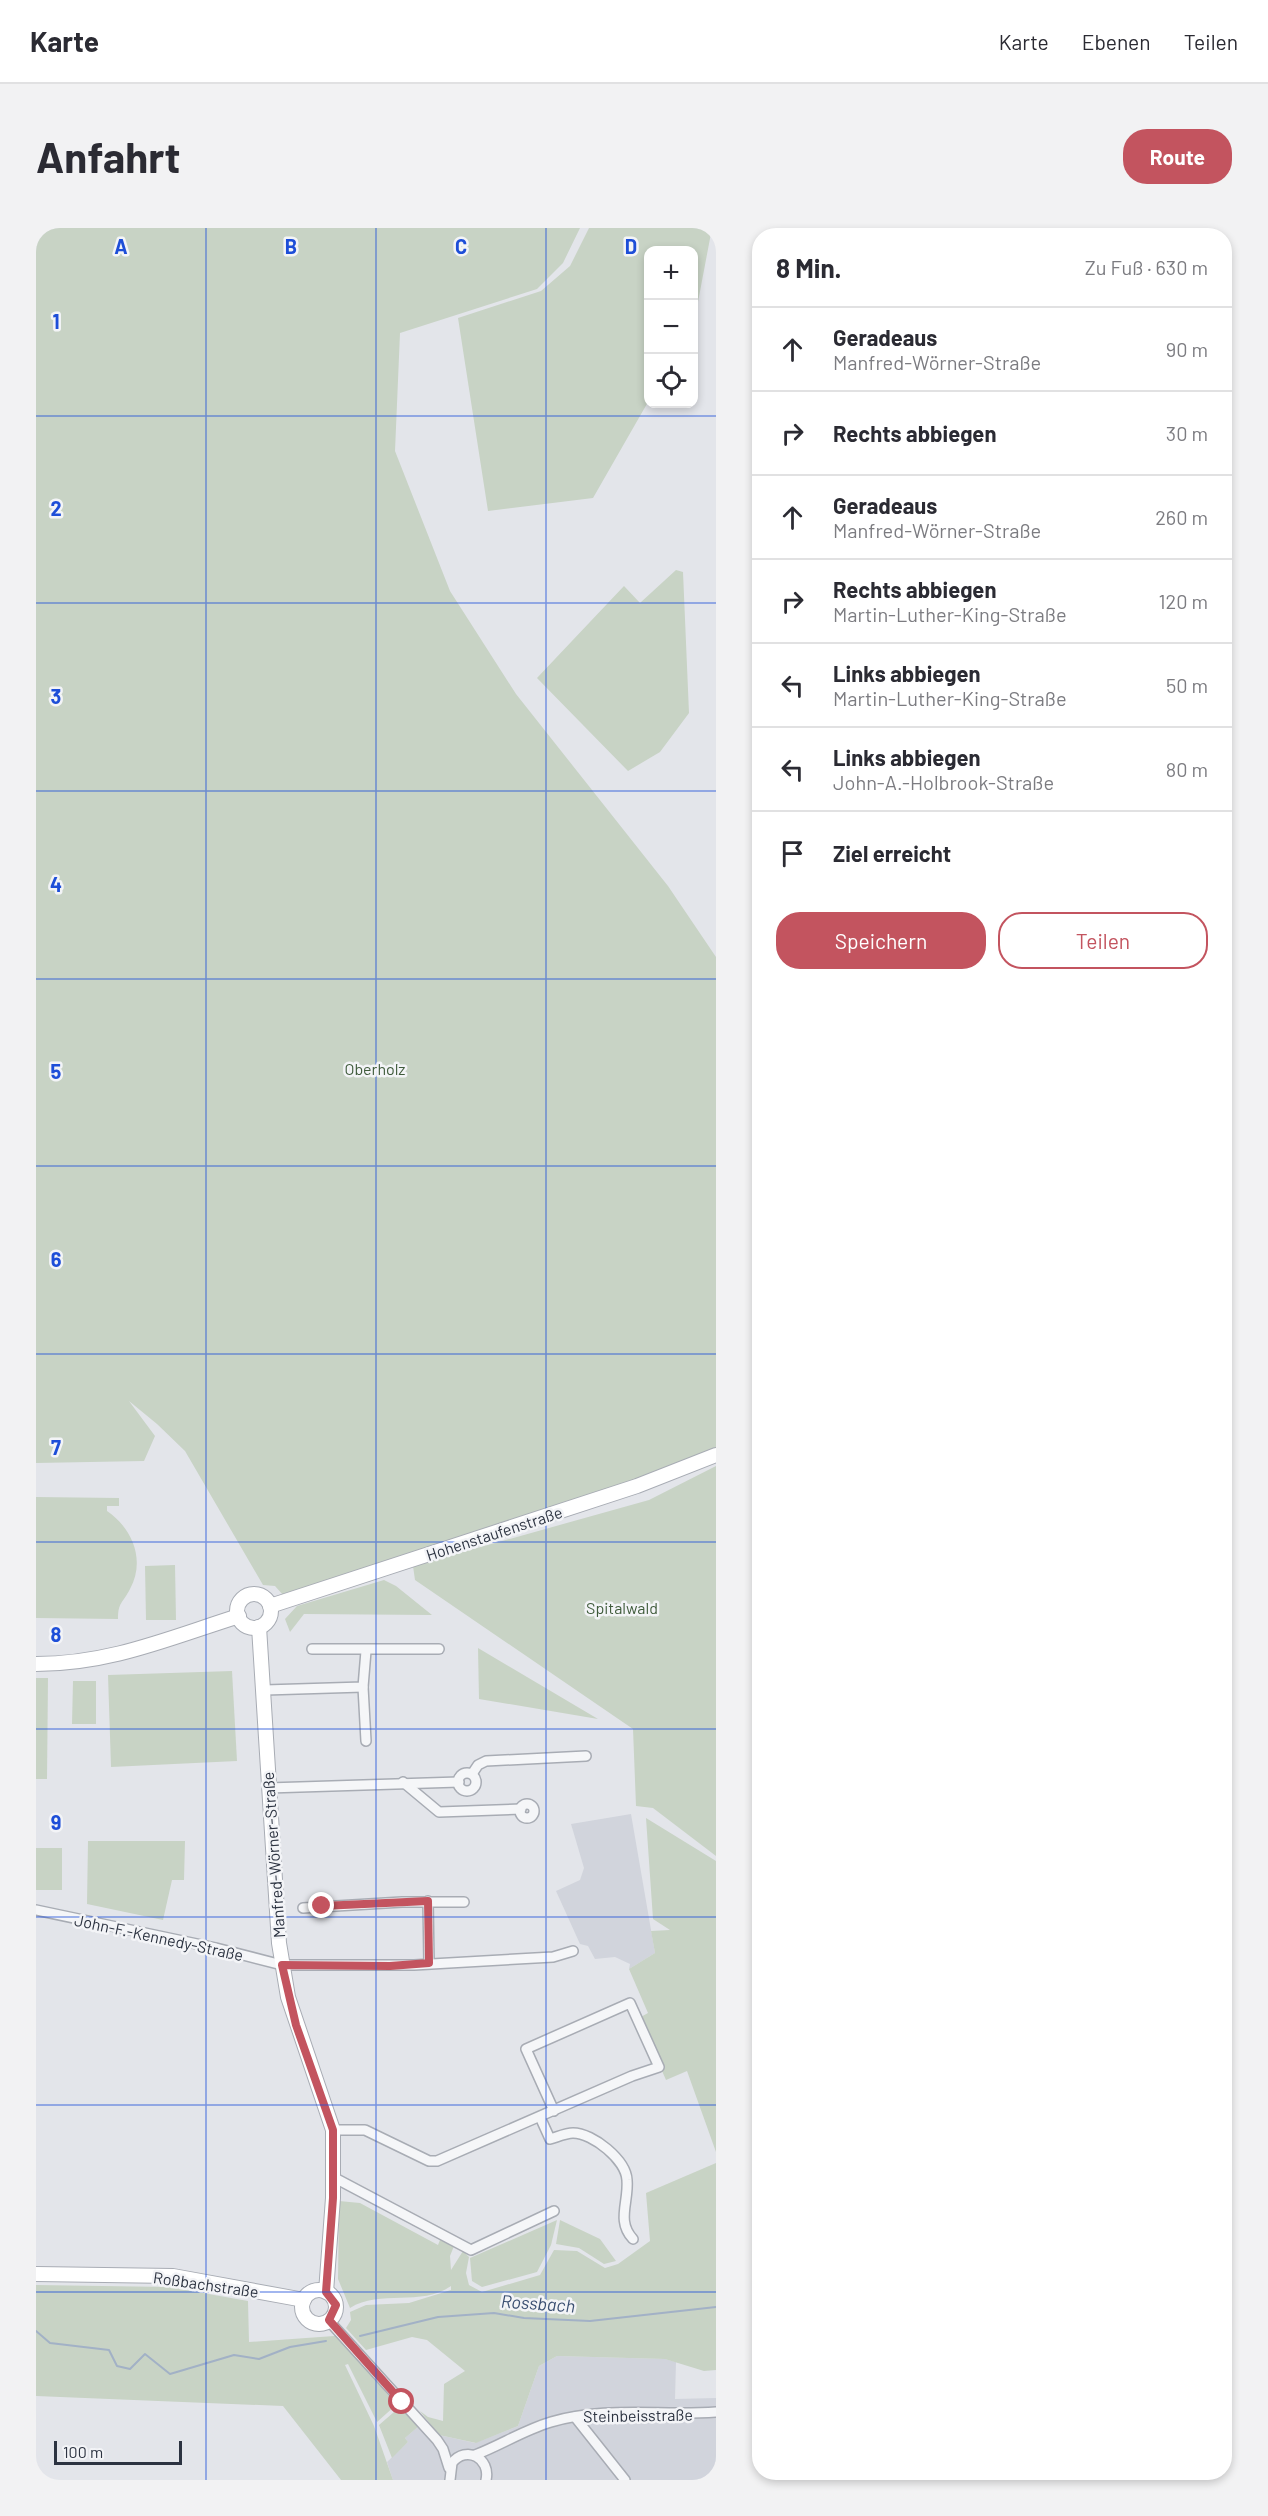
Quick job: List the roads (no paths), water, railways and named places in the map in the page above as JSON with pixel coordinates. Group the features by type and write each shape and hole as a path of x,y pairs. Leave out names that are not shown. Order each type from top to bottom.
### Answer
{"street":[{"name":"Hohenstaufenstraße","path":"270,1606 637,1486 716,1455"},
{"path":"249,1595 264,1597 270,1606 270,1616 259,1627 247,1626 238,1616 239,1604 249,1595"},
{"path":"36,1664 78,1663 103,1659 238,1616"},
{"name":"Manfred-Wörner-Straße","path":"259,1627 265,1690 268,1788 282,1965 296,2025 333,2130 333,2176 326,2292"},
{"path":"312,1649 366,1651 378,1647 439,1649"},
{"path":"366,1651 363,1687 366,1741"},
{"path":"265,1690 363,1687"},
{"path":"472,1774 478,1765 486,1761 586,1756"},
{"path":"459,1782 462,1775 472,1774"},
{"path":"459,1782 463,1789 472,1789 476,1781 472,1774"},
{"path":"403,1782 439,1812 520,1809"},
{"path":"268,1788 459,1782"},
{"path":"428,1901 429,1963"},
{"path":"303,1908 428,1901 464,1902"},
{"name":"John-F.-Kennedy-Straße","path":"36,1910 216,1948 282,1965 390,1966 553,1957 573,1952"},
{"path":"333,2130 365,2130 429,2161 437,2161 554,2111 632,2076 659,2067 630,2003 526,2049 554,2111"},
{"path":"540,2117 550,2139 573,2133 591,2138 620,2162 627,2179 623,2224 633,2239"},
{"path":"333,2176 471,2250 555,2211"},
{"name":"Roßbachstraße","path":"36,2274 173,2276 304,2300"},
{"path":"316,2291 326,2292 336,2305 329,2320 319,2324 309,2320 303,2311 304,2300 316,2291"},
{"path":"329,2320 443,2449 459,2456 475,2455 486,2466"},
{"name":"Steinbeisstraße","path":"475,2455 494,2448 531,2428 574,2417 597,2413 716,2412"},
{"path":"574,2417 625,2480"},
{"path":"486,2480 486,2466 494,2448"},
{"path":"443,2449 449,2476"},
{"path":"449,2476 459,2456"}],"waterway":[{"name":"Rossbach","path":"360,2336 438,2317 494,2313 524,2318 590,2321 716,2307"},
{"name":"Rossbach","path":"36,2331 50,2343 109,2350 117,2366 130,2369 145,2354 170,2374 234,2355 259,2359 290,2347 326,2341"}],"park label":[{"name":"Oberholz","path":"375,1068"},
{"name":"Spitalwald","path":"622,1607"}]}
